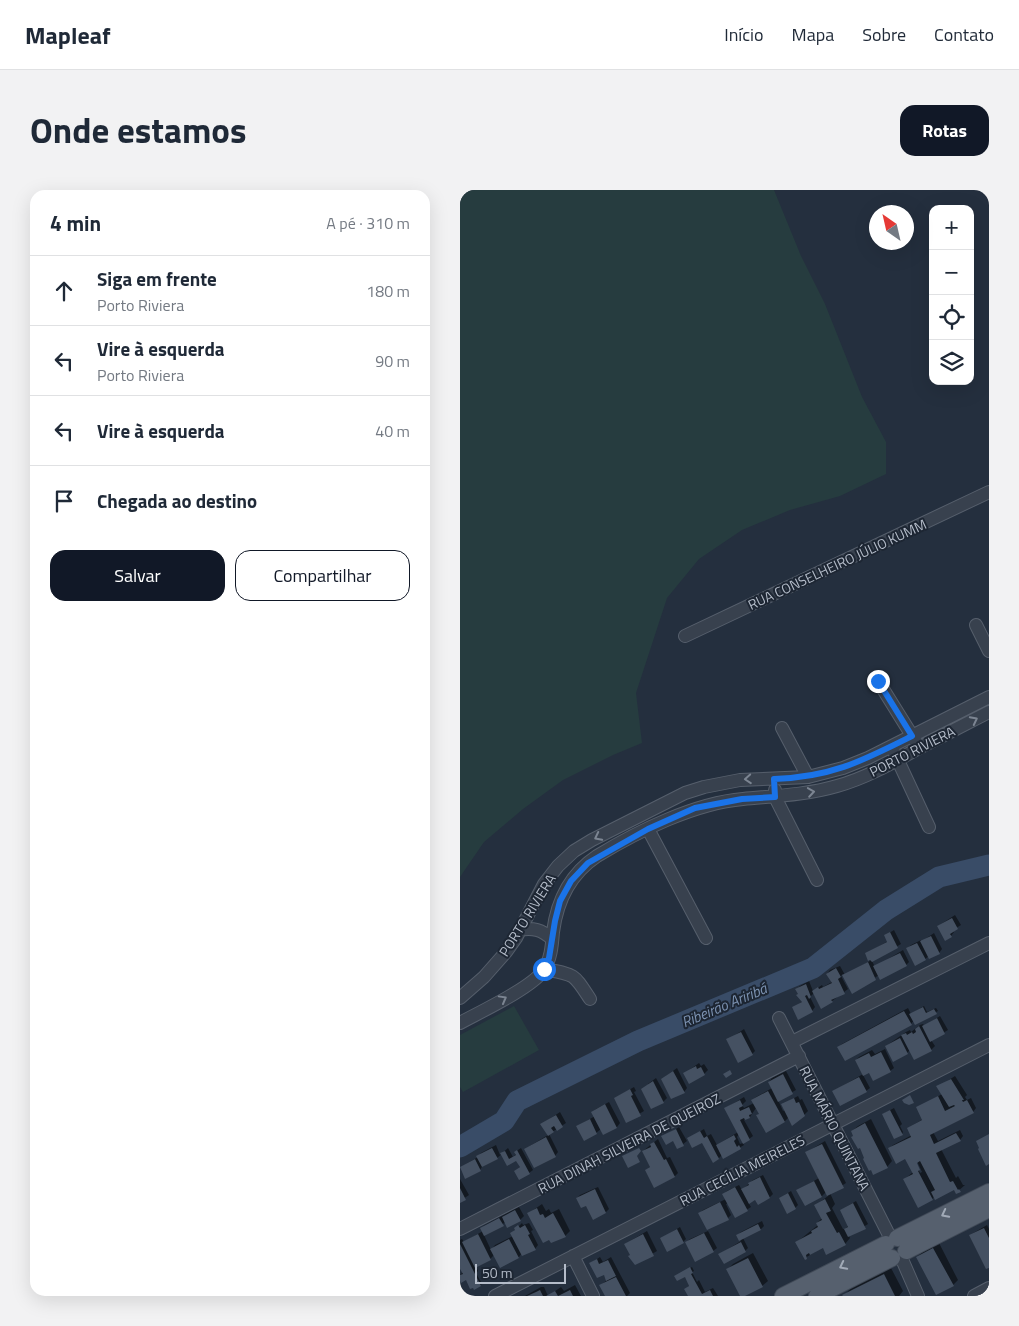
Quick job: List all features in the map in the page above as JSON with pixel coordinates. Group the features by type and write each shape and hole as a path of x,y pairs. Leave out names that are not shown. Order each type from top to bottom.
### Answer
{"main road":[{"path":"817,1296 989,1192"},
{"path":"783,1296 989,1209"}],"street":[{"name":"RUA CONSELHEIRO JÚLIO KUMM","path":"685,636 989,492"},
{"path":"976,625 989,651"},
{"path":"878,681 919,748"},
{"name":"PORTO RIVIERA","path":"460,998 496,965 516,938 550,875 566,858 583,845 685,792 740,780 808,777 843,768 989,697"},
{"name":"PORTO RIVIERA","path":"544,969 549,958 560,901 571,881 598,856 648,829 695,808 742,799 775,797 835,787 898,760 989,712"},
{"path":"782,728 808,777"},
{"path":"891,746 929,827"},
{"path":"774,779 775,797 817,880"},
{"path":"648,829 706,938"},
{"path":"519,930 526,928 537,929 552,939"},
{"path":"792,1042 989,944"},
{"path":"460,1023 532,982 544,969 573,976 590,999"},
{"name":"RUA MÁRIO QUINTANA","path":"779,1018 896,1248 918,1296"},
{"name":"RUA CECÍLIA MEIRELES","path":"494,1296 989,1045"},
{"name":"RUA DINAH SILVEIRA DE QUEIROZ","path":"460,1230 799,1056"},
{"path":"573,1256 594,1296"},
{"path":"974,1296 989,1288"}],"green space":[{"path":"460,190 774,190 801,256 825,304 862,397 886,442 886,474 840,496 790,510 742,530 699,559 667,598 636,693 642,743 563,780 523,809 484,842 460,877"},
{"path":"514,1006 539,1050 463,1092 460,1087 460,1035"}],"building":[{"path":"952,918 958,929 950,934 952,937 945,941 937,926"},
{"path":"890,932 898,948 872,962 868,961 865,953 887,942 884,935"},
{"path":"931,936 940,954 929,959 920,941"},
{"path":"917,943 926,960 915,966 906,948"},
{"path":"900,953 907,966 880,980 873,966"},
{"path":"868,962 876,980 852,994 842,975"},
{"path":"836,968 841,977 838,979 845,994 831,1000 833,1002 821,1009 812,991 832,983 826,974"},
{"path":"806,984 811,997 809,999 807,995 805,996 813,1012 798,1020 792,1007 802,1002 796,995 798,994 795,989"},
{"path":"923,1007 926,1013 934,1009 937,1014 915,1025 909,1014"},
{"path":"904,1011 912,1025 845,1061 837,1047"},
{"path":"937,1018 945,1034 930,1042 922,1026"},
{"path":"919,1026 932,1051 914,1060 901,1035 906,1033 907,1035 912,1032 913,1034"},
{"path":"741,1032 753,1055 738,1063 726,1039"},
{"path":"900,1038 908,1054 893,1062 885,1046"},
{"path":"881,1052 891,1072 873,1081 869,1073 863,1076 855,1060 869,1053 871,1057"},
{"path":"696,1066 697,1069 701,1067 705,1075 689,1084 683,1073"},
{"path":"730,1070 732,1074 726,1078 723,1074"},
{"path":"673,1071 685,1093 671,1099 661,1079"},
{"path":"783,1074 793,1094 778,1102 768,1082"},
{"path":"859,1077 867,1092 840,1106 832,1091"},
{"path":"951,1079 964,1100 962,1100 963,1102 967,1100 974,1113 930,1135 934,1144 956,1133 961,1141 936,1153 950,1182 953,1181 961,1192 956,1194 954,1190 935,1200 931,1192 935,1190 920,1161 917,1163 920,1170 918,1171 933,1200 918,1208 903,1179 913,1174 905,1159 896,1164 888,1148 911,1137 907,1128 922,1120 916,1107 938,1096 945,1111 955,1106 949,1107 936,1086"},
{"path":"653,1081 664,1103 651,1109 641,1089"},
{"path":"630,1089 633,1095 631,1096 641,1116 626,1123 614,1098"},
{"path":"768,1091 785,1122 766,1133 756,1115 759,1114 751,1100"},
{"path":"910,1095 914,1103 909,1105 902,1100"},
{"path":"794,1098 796,1103 799,1102 805,1116 792,1126 781,1104"},
{"path":"740,1100 743,1106 739,1108 740,1111 749,1107 752,1114 749,1115 750,1118 740,1120 750,1140 743,1144 724,1108"},
{"path":"605,1104 617,1128 603,1135 591,1112"},
{"path":"890,1110 903,1135 894,1139 882,1114"},
{"path":"556,1115 563,1127 557,1131 554,1126 551,1128 554,1132 548,1136 540,1124"},
{"path":"590,1119 597,1134 584,1141 576,1126"},
{"path":"865,1123 888,1168 873,1175 863,1159 860,1148 858,1149 851,1137 853,1136 851,1131"},
{"path":"676,1129 684,1146 677,1149 673,1141 666,1145 661,1136"},
{"path":"700,1131 704,1138 707,1136 719,1159 713,1163 702,1143 692,1148 687,1138"},
{"path":"989,1134 989,1164 986,1166 976,1141"},
{"path":"734,1135 737,1147 739,1145 741,1149 723,1159 716,1145"},
{"path":"546,1137 556,1157 534,1168 524,1149"},
{"path":"654,1142 664,1160 666,1159 675,1177 654,1188 645,1170 650,1167 642,1151 651,1147 650,1144"},
{"path":"822,1144 844,1188 827,1196 805,1152"},
{"path":"492,1148 498,1159 482,1167 476,1156"},
{"path":"639,1148 641,1151 637,1156 640,1162 628,1168 622,1156"},
{"path":"517,1150 530,1174 519,1180 514,1171 520,1167 516,1161 507,1166 500,1153 505,1151 509,1159 516,1155 514,1152"},
{"path":"475,1159 481,1171 465,1179 460,1167"},
{"path":"760,1177 770,1198 758,1205 755,1200 749,1204 741,1189"},
{"path":"814,1181 822,1197 805,1206 796,1190"},
{"path":"735,1187 748,1211 735,1218 722,1194"},
{"path":"460,1188 466,1200 460,1203"},
{"path":"595,1189 606,1213 593,1220 586,1206 581,1208 576,1198"},
{"path":"788,1193 796,1209 787,1214 779,1198"},
{"path":"825,1199 831,1211 826,1213 846,1245 826,1255 823,1248 810,1255 809,1253 806,1255 807,1259 805,1260 795,1242 812,1233 811,1231 818,1227 816,1223 822,1220 814,1205"},
{"path":"720,1202 729,1220 707,1230 698,1213"},
{"path":"853,1203 866,1229 848,1237 844,1229 848,1227 840,1210"},
{"path":"537,1208 540,1215 543,1214 545,1218 553,1213 566,1237 551,1243 549,1240 543,1243 527,1213"},
{"path":"515,1210 521,1221 507,1228 502,1217"},
{"path":"499,1218 504,1226 484,1236 480,1228"},
{"path":"758,1224 761,1230 739,1241 736,1235"},
{"path":"518,1225 520,1228 525,1225 536,1250 522,1256 510,1233"},
{"path":"984,1228 989,1238 989,1268 986,1269 969,1235"},
{"path":"677,1229 684,1243 667,1252 660,1238"},
{"path":"704,1233 714,1252 695,1262 685,1242"},
{"path":"478,1234 491,1260 475,1268 462,1242"},
{"path":"643,1234 654,1256 635,1265 628,1256 630,1255 624,1244"},
{"path":"509,1239 519,1258 500,1268 490,1249"},
{"path":"741,1242 746,1252 724,1264 718,1254"},
{"path":"460,1244 481,1286 474,1290 473,1288 470,1289 466,1280 461,1283 460,1281 460,1275 463,1274 460,1269"},
{"path":"933,1248 954,1286 936,1295 916,1257"},
{"path":"748,1258 763,1287 745,1296 740,1296 726,1269"},
{"path":"597,1259 599,1264 608,1260 616,1276 606,1281 604,1275 597,1278 589,1263"},
{"path":"690,1267 693,1273 691,1274 702,1294 710,1290 713,1296 688,1296 684,1289 689,1286 685,1277 677,1281 674,1276"},
{"path":"884,1274 895,1296 842,1295"},
{"path":"616,1277 626,1296 605,1296 599,1285"},
{"path":"540,1290 543,1296 527,1296 536,1292"},
{"path":"570,1290 573,1296 558,1296"},
{"path":"555,1291 558,1296 546,1296"}],"waterway":[{"name":"Ribeirão Ariribá","path":"460,1147 504,1121 517,1101 638,1041 813,968 886,910 939,877 989,865"}],"route":[{"path":"544,969 549,958 557,911 564,892 579,872 598,856 648,829 695,808 742,799 775,797 774,779 808,777 856,764 912,736 878,681"}]}
